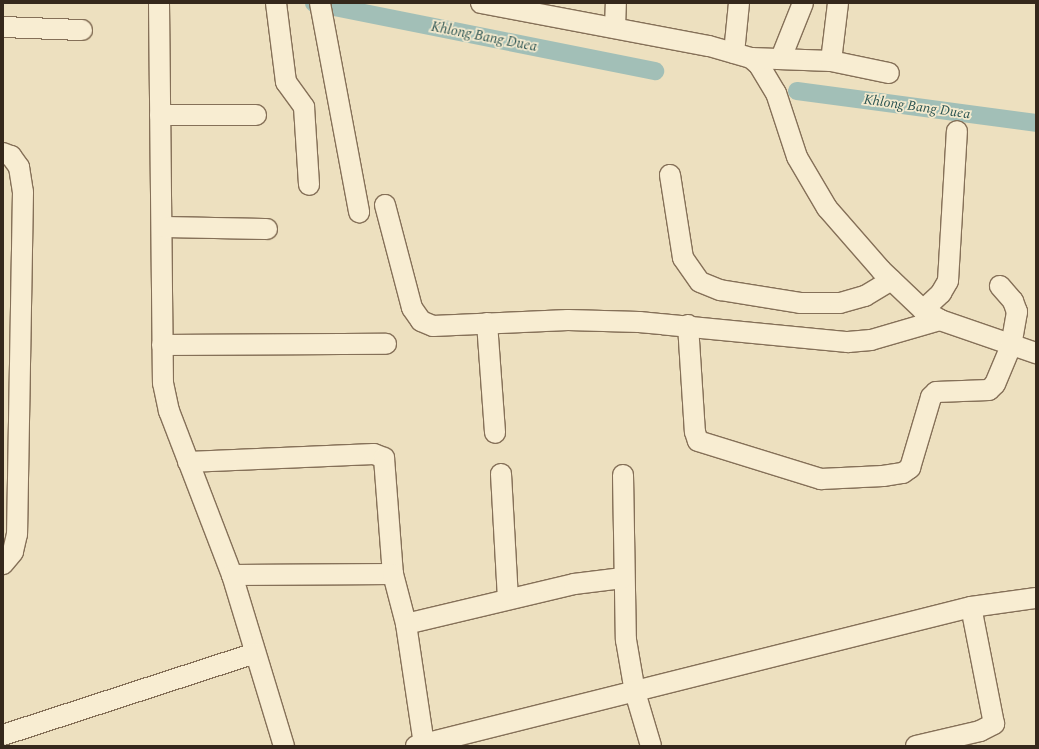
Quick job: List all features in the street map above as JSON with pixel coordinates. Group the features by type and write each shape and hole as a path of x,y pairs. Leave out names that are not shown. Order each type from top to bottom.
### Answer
{"street":[{"path":"159,3 163,383 169,411 232,575 284,746"},
{"path":"276,3 286,82 304,107 309,185"},
{"path":"481,3 555,10 614,28 743,55 830,61 889,73"},
{"path":"614,28 616,3"},
{"path":"739,3 743,55"},
{"path":"781,58 803,3"},
{"path":"830,61 838,3"},
{"path":"320,4 339,95 359,212"},
{"path":"3,27 82,30"},
{"path":"743,55 759,64 776,94 797,157 827,208 892,280 932,315 1011,346 1036,353"},
{"path":"160,115 256,115"},
{"path":"385,205 412,308 421,321 433,326 568,320 688,325 848,342 871,340 932,315 941,293 948,281 957,131"},
{"path":"3,153 11,156 19,168 23,192 17,534 13,552 3,564"},
{"path":"670,175 683,258 700,282 720,290 793,302 840,303 865,296 892,280"},
{"path":"162,227 267,229"},
{"path":"688,325 695,432 698,441 806,475 840,480 896,474 910,468 931,397 946,390 989,390 996,384 1011,346 1017,312 1013,301 1000,286"},
{"path":"487,323 495,433"},
{"path":"162,345 386,344"},
{"path":"188,462 374,454 384,458 393,574 406,624 420,745 635,692 971,606 1036,598"},
{"path":"501,474 508,599"},
{"path":"623,475 623,578 626,640 635,692 651,746"},
{"path":"232,575 393,574"},
{"path":"406,624 574,584 623,578"},
{"path":"916,746 980,731 994,724 971,606"},
{"path":"3,735 255,653"}],"waterway":[{"name":"Khlong Bang Duea","path":"314,3 655,71"},
{"name":"Khlong Bang Duea","path":"797,91 1036,123"}]}
